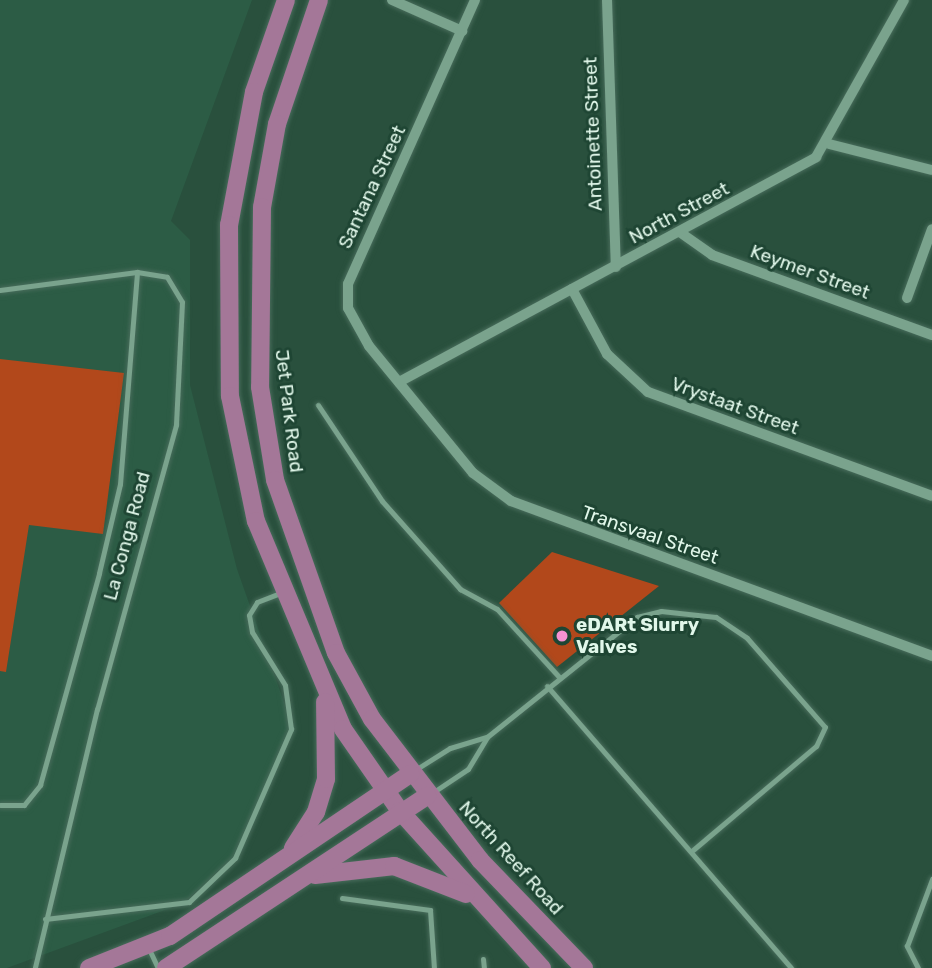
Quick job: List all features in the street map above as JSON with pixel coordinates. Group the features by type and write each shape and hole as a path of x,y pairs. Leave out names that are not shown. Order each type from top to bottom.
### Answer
{"main road":[{"path":"286,0 237,161 226,288 241,461 281,593 324,695 401,811 475,898 542,968"},
{"name":"Jet Park Road","path":"319,0 277,124 262,207 260,387 275,480 302,568 336,653 410,774"},
{"path":"288,856 316,812 327,779 324,695"},
{"path":"89,968 147,946 410,774"},
{"name":"North Reef Road","path":"410,774 426,796 584,968"},
{"path":"166,968 426,796"},
{"path":"301,879 394,866 475,898"}],"street":[{"path":"392,0 462,31"},
{"name":"Santana Street","path":"399,382 356,325 348,284 475,0"},
{"name":"Antoinette Street","path":"607,0 616,267"},
{"name":"North Street","path":"399,382 810,162 829,144 904,0"},
{"path":"829,144 932,170"},
{"path":"906,298 932,229"},
{"name":"Keymer Street","path":"681,233 712,255 932,335"},
{"name":"Vrystaat Street","path":"572,289 607,354 648,392 932,496"},
{"name":"Transvaal Street","path":"399,382 473,473 511,501 932,656"}],"lane":[{"path":"0,805 24,805 40,785 99,573 120,484 137,272"},
{"name":"La Conga Road","path":"0,290 137,272 178,286 176,425 45,919 35,968"},
{"path":"318,405 382,501 460,589 497,609 559,677"},
{"path":"45,919 189,902 235,858 291,729 285,685 249,615 257,603 281,593"},
{"path":"426,796 468,769 487,737 547,686 645,613 716,617 747,638 822,717 825,731 816,746 693,850"},
{"path":"547,686 693,850 791,968"},
{"path":"410,774 450,748 487,737"},
{"path":"918,968 907,946 932,879"},
{"path":"342,898 430,910 434,968"},
{"path":"147,946 158,968"},
{"path":"483,959 484,968"}],"shaded area":[{"path":"0,0 252,0 171,221 190,240 190,385 237,569 292,725 240,850 184,903 7,968 0,968"}],"building":[{"path":"0,359 124,373 103,534 29,525 6,672 0,671"},
{"name":"eDARt Slurry Valves","path":"552,552 659,586 557,667 499,603"}],"place":[{"name":"eDARt Slurry Valves","path":"562,636"}]}
